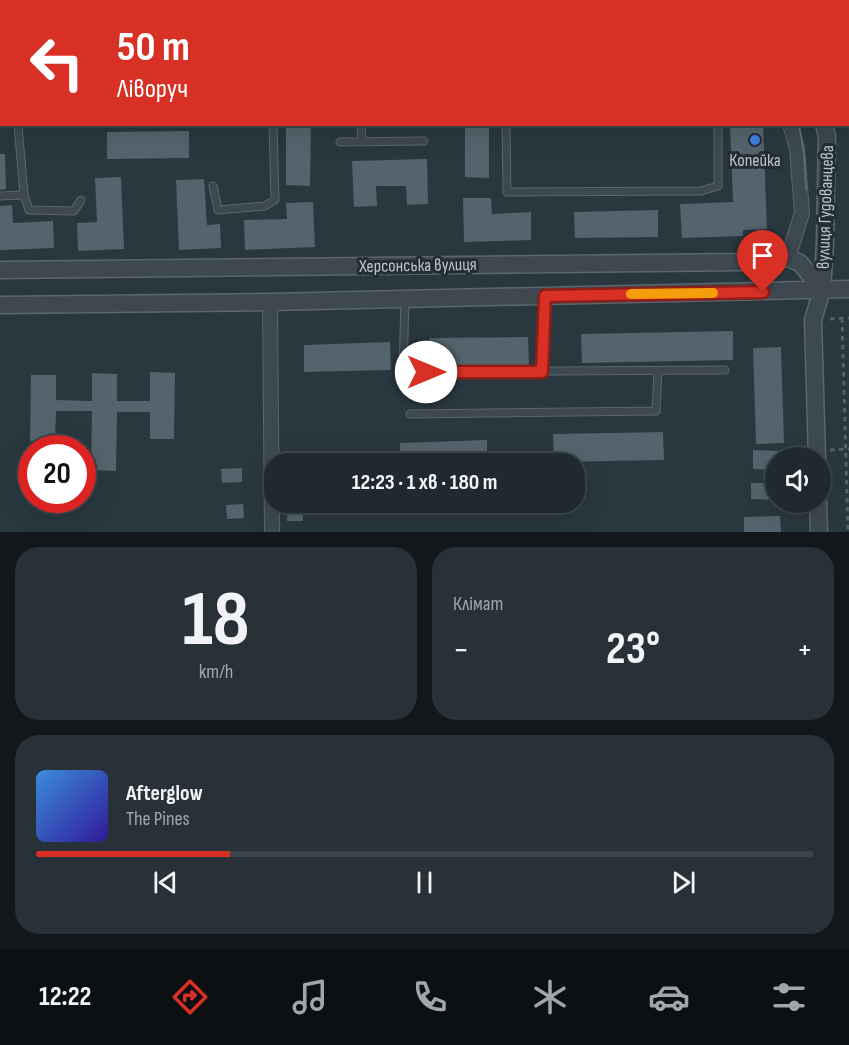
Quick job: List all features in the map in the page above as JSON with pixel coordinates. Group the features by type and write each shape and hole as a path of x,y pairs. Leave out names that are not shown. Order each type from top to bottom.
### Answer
{"street":[{"name":"вулиця Гудованцева","path":"788,258 802,213 797,148 791,126"},
{"name":"вулиця Гудованцева","path":"817,447 813,320 822,290 825,243 827,137 824,126"},
{"name":"Херсонська вулиця","path":"0,270 744,262 788,258"},
{"path":"788,258 800,263 822,290"},
{"name":"Херсонська вулиця","path":"0,305 849,290"},
{"path":"270,302 272,532"},
{"path":"818,513 819,532"}],"lane":[{"path":"18,126 24,195 29,210 74,211 81,200"},
{"path":"213,186 218,210 265,206 275,200 273,126"},
{"path":"361,126 362,142"},
{"path":"506,126 507,192 701,191 718,186 718,126"},
{"path":"340,142 424,141"},
{"path":"0,196 24,195"},
{"path":"542,372 545,296"},
{"path":"405,299 403,372 725,370"},
{"path":"410,414 656,411 658,371"}],"path":[{"path":"842,318 848,532"}],"building":[{"path":"286,126 311,126 310,186 286,185"},
{"path":"465,126 489,126 489,178 465,177"},
{"path":"730,126 763,126 767,229 743,230 743,236 682,238 680,204 733,202"},
{"path":"189,131 189,158 107,159 107,132"},
{"path":"0,154 5,154 6,189 0,190"},
{"path":"427,159 428,204 407,205 406,186 376,186 377,206 354,207 352,161"},
{"path":"121,177 124,249 78,251 77,223 97,222 95,178"},
{"path":"204,179 207,225 220,224 221,248 179,250 176,180"},
{"path":"463,198 491,198 492,214 531,212 531,240 464,242"},
{"path":"313,202 315,247 245,250 244,220 287,219 286,203"},
{"path":"12,205 13,223 53,221 54,248 0,250 0,206"},
{"path":"658,210 658,237 575,238 574,212"},
{"path":"733,331 733,360 582,363 581,334"},
{"path":"528,337 529,366 429,367 429,338"},
{"path":"390,342 391,370 304,372 304,345"},
{"path":"781,347 784,443 756,444 753,348"},
{"path":"150,372 175,373 174,439 150,439 150,412 117,412 116,471 96,470 96,435 92,435 92,411 56,411 55,435 30,435 31,375 56,375 56,400 92,401 92,373 117,374 117,401 150,401"},
{"path":"663,432 664,460 585,461 585,453 554,453 553,434"},
{"path":"487,440 487,453 400,453 400,443"},
{"path":"753,450 765,450 765,470 753,469"},
{"path":"242,468 242,482 222,483 221,469"},
{"path":"751,483 765,483 765,500 751,499"},
{"path":"243,504 244,518 227,519 226,505"},
{"path":"287,513 303,513 303,521 287,521"},
{"path":"780,516 781,532 744,532 744,517"}],"tram line":[{"path":"799,126 806,190"}],"slow traffic":[{"path":"631,294 713,293"}],"place":[{"name":"Копейка","path":"755,140"}],"route":[{"path":"426,372 542,372 545,296 763,292"}]}
